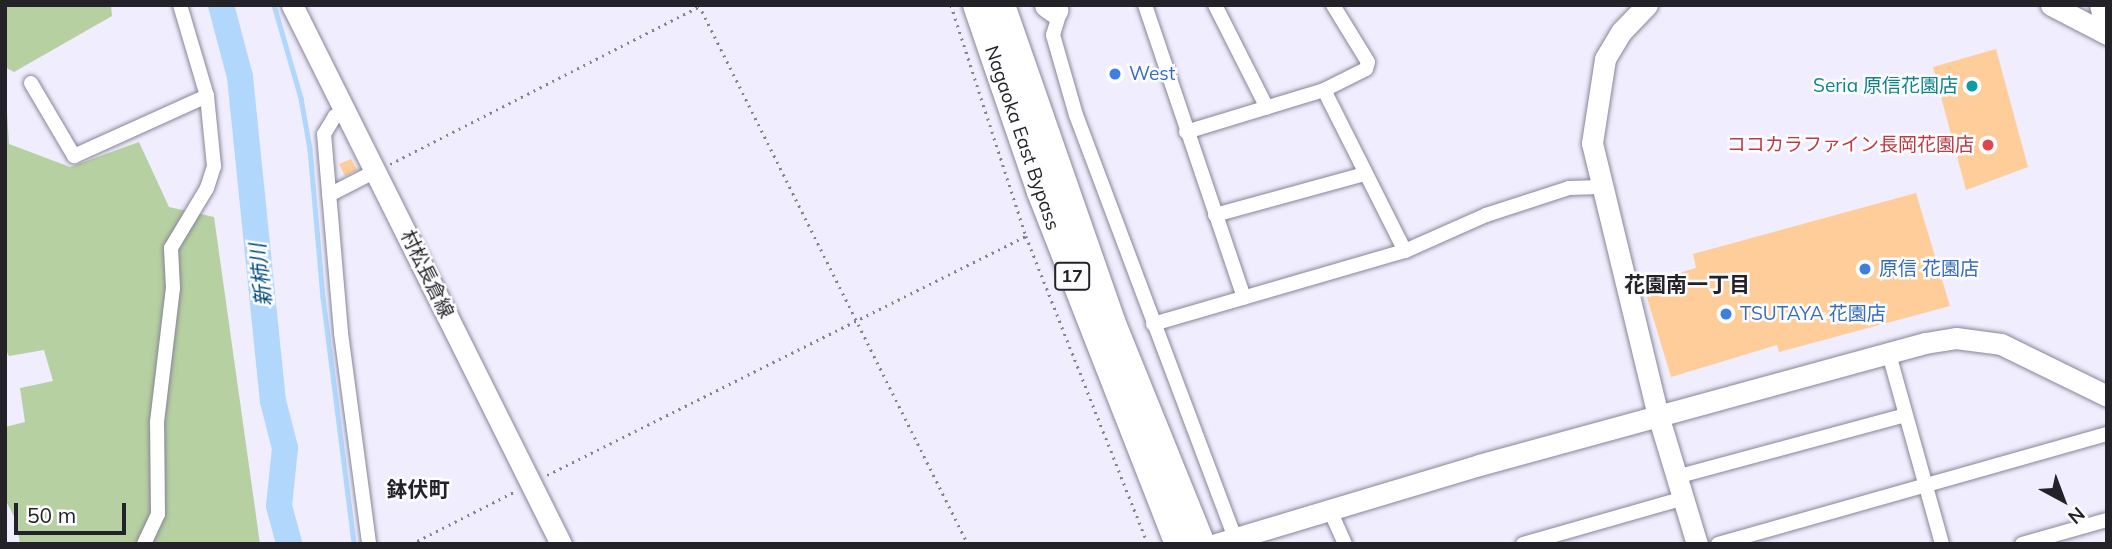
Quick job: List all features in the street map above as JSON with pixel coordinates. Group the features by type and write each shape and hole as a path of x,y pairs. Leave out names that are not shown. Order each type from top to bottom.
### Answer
{"highway":[{"name":"Nagaoka East Bypass","path":"976,5 1040,192 1178,544"},
{"name":"Nagaoka East Bypass","path":"1002,5 1112,321 1202,544"}],"street":[{"path":"144,544 158,514 157,422 173,288 171,248 207,188 214,166 207,96 180,5"},
{"name":"村松長倉線","path":"292,5 561,544"},
{"path":"1145,5 1244,298"},
{"path":"1215,5 1267,107"},
{"path":"1186,132 1324,90 1366,69 1368,62 1332,5"},
{"path":"1647,5 1611,46 1601,74 1592,135 1600,187 1658,415 1681,499 1697,544"},
{"path":"2051,5 2107,33"},
{"path":"2100,5 2107,33"},
{"path":"1057,8 1053,35 1057,52 1229,542 1329,508 1658,415 1936,341 1978,339 2001,344 2107,396"},
{"path":"31,83 74,156 207,96"},
{"path":"1324,90 1405,251"},
{"path":"345,112 335,116 324,134 341,333 369,544"},
{"path":"329,195 376,171"},
{"path":"1215,215 1365,174"},
{"path":"1153,324 1405,251 1486,215 1569,188 1600,187"},
{"path":"1889,354 1942,544"},
{"path":"1676,477 1905,415"},
{"path":"1718,544 2107,434"},
{"path":"1523,544 1681,499"},
{"path":"1329,508 1345,544"},
{"path":"2022,544 2107,520"}],"path":[{"path":"951,5 1026,236 1148,544"},
{"path":"376,171 700,6 968,544"},
{"path":"411,544 1026,236"}],"green space":[{"path":"5,5 111,5 112,16 14,72 5,67"},
{"path":"5,80 9,144 70,167 139,142 169,207 214,217 260,544 20,544 16,520 5,499 5,427 25,422 20,388 53,381 44,350 9,356 5,349"}],"building":[{"path":"1996,49 2028,167 1966,190 1933,67"},
{"path":"351,159 357,170 345,176 339,164"},
{"path":"1916,193 1950,306 1779,352 1777,345 1671,377 1643,284 1696,268 1693,254"}],"waterway":[{"name":"新柿川","path":"221,5 240,77 273,401 285,448 279,506 289,544"},
{"path":"274,5 301,98 310,149 323,297 354,544"}],"place":[{"name":"West","path":"1115,74"},
{"name":"Seria 原信花園店","path":"1972,86"},
{"name":"ココカラファイン長岡花園店","path":"1988,145"},
{"name":"原信 花園店","path":"1865,269"},
{"name":"TSUTAYA 花園店","path":"1726,314"}],"district":[{"name":"花園南一丁目","path":"1687,284"},
{"name":"鉢伏町","path":"418,489"}]}
